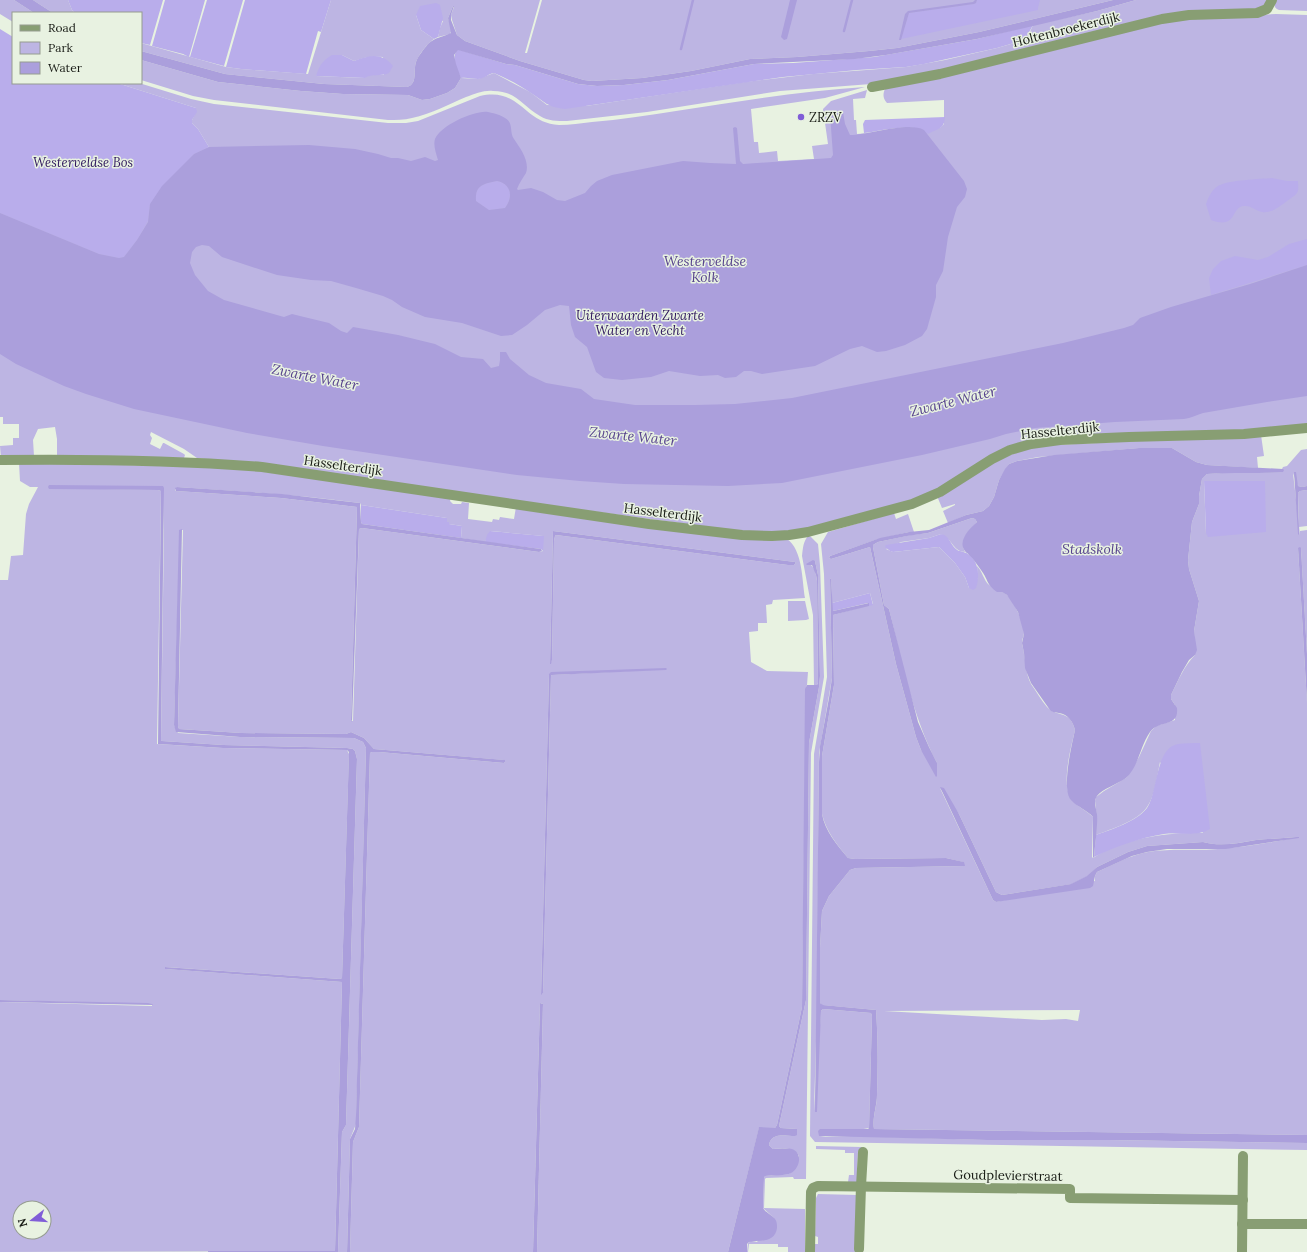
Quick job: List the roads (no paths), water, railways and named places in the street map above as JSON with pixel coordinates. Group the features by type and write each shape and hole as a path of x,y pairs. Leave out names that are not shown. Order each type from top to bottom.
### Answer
{"street":[{"name":"Holtenbroekerdijk","path":"872,87 940,74 1162,19 1189,16 1257,13 1269,4"},
{"name":"Hasselterdijk","path":"0,460 153,460 262,467 649,524 742,535 772,536 808,532 912,504 940,492 992,459 1010,450 1027,445 1072,439 1238,435 1307,428"},
{"path":"860,1249 863,1152"},
{"path":"1242,1252 1243,1156"},
{"name":"Goudplevierstraat","path":"810,1252 811,1192 813,1188 818,1186 1070,1190 1070,1198 1242,1200"},
{"path":"1242,1224 1307,1224"}],"water":[{"path":"14,0 33,0 51,12 32,12"},
{"path":"790,0 797,0 787,39 784,40 781,37"},
{"path":"977,0 974,4 909,13 901,40 899,40 905,14 908,11 973,2"},
{"path":"1113,0 1136,0 1097,11 977,39 886,55 855,59 754,64 668,80 624,85 597,86 578,84 458,50 454,55 461,78 455,88 447,93 422,100 408,95 343,94 218,82 142,60 142,51 225,74 324,84 407,87 413,83 416,62 428,44 436,38 451,33 448,18 453,6 451,20 457,35 465,41 520,61 592,81 642,78 691,71 750,59 797,57 897,48 979,32"},
{"name":"Uiterwaarden Zwarte Water en Vecht","path":"841,111 843,112 845,124 850,135 909,127 924,130 964,181 967,189 965,197 957,207 948,237 943,271 936,285 936,297 927,329 922,336 905,345 886,351 877,352 862,346 850,349 815,366 762,374 744,371 736,377 725,378 718,375 700,376 669,371 651,377 622,380 604,378 596,372 587,347 575,337 571,325 569,306 560,305 545,310 512,335 501,336 462,323 425,317 402,307 383,296 331,281 311,280 277,275 222,257 209,246 202,245 196,247 192,252 190,263 195,275 208,291 224,300 284,317 292,314 329,323 347,333 353,327 398,335 435,344 461,357 483,359 491,368 499,366 500,352 506,352 510,359 529,375 546,383 581,389 594,399 635,405 735,404 792,398 1063,343 1124,328 1133,325 1140,318 1171,307 1250,284 1307,265 1307,396 1203,413 1184,419 1035,428 922,455 782,483 728,486 624,484 517,475 247,433 134,409 86,394 64,386 16,364 0,354 0,213 99,254 119,258 124,257 148,222 150,204 162,186 194,154 209,147 309,145 355,149 391,158 411,161 425,157 435,161 438,160 434,141 438,134 451,124 467,116 475,113 488,112 499,115 510,122 513,136 526,159 526,173 517,189 531,188 543,192 557,200 565,201 585,193 597,181 612,175 683,161 736,164 733,128 735,127 737,128 740,161 743,164 831,158 833,155 830,114","holes":["497,181 506,185 510,192 508,204 505,208 489,210 476,201 477,192 481,186"]},
{"name":"Stadskolk","path":"1139,448 1172,448 1196,462 1207,465 1284,470 1283,472 1273,473 1207,474 1202,479 1199,504 1192,522 1188,560 1189,569 1199,601 1194,631 1197,650 1182,672 1171,695 1171,699 1177,708 1175,718 1172,721 1154,728 1150,732 1134,768 1126,778 1099,793 1096,798 1097,825 1093,858 1093,817 1088,812 1076,805 1068,794 1067,777 1075,730 1074,727 1070,719 1065,715 1050,710 1031,683 1025,668 1022,643 1024,634 1018,612 1007,595 1002,592 997,592 989,584 981,570 963,547 963,539 977,522 975,519 972,518 928,533 878,542 873,545 884,605 889,609 918,722 937,763 936,777 921,750 916,737 896,664 870,547 831,559 829,558 830,556 880,538 909,532 929,530 966,515 983,511 989,506 994,497 999,480 1005,469 1009,464 1017,461 1054,455"},
{"path":"1294,472 1296,472 1298,486 1307,486 1307,490 1300,491 1298,493 1299,535 1298,534"},
{"path":"49,485 163,486 164,488 162,741 223,745 347,748 355,751 357,759 346,1125 342,1132 338,1252 208,1251 335,1251 342,982 165,969 165,967 342,978 349,752 347,750 223,748 158,744 161,491 49,489"},
{"path":"175,488 282,494 360,503 362,524 541,549 542,551 539,552 362,528 359,529 352,722 357,507 281,498 176,491"},
{"path":"182,529 179,729 241,733 346,734 351,732 364,738 374,749 505,760 504,763 379,752 370,753 359,1127 353,1142 350,1252 347,1252 350,1139 355,1129 356,1115 366,748 363,742 354,738 240,737 176,732 174,725 179,530"},
{"path":"553,531 796,563 794,565 788,565 556,535 554,541 552,660 550,664"},
{"path":"1300,547 1307,654 1307,703 1298,548"},
{"path":"813,560 815,561 818,575 820,676 809,743 806,1000 779,1126 781,1128 797,1129 797,1135 775,1136 770,1141 769,1145 773,1149 792,1149 798,1154 799,1161 794,1171 789,1174 765,1176 764,1178 763,1208 776,1221 776,1233 766,1240 749,1242 747,1244 747,1252 728,1252 759,1127 775,1128 777,1125 802,1007 805,689 807,685 817,685 818,683 817,581 812,565 806,564"},
{"path":"830,578 833,611 869,603 869,606 833,615 834,685 822,756 822,814 826,826 836,843 848,858 946,858 964,862 965,866 856,868 850,870 829,896 822,911 820,1003 823,1005 876,1010 878,1074 874,1129 1307,1135 1307,1143 987,1140 819,1136 818,1131 820,1129 869,1128 872,1016 871,1013 823,1009 821,1011 817,1112 815,1112 819,762 820,746 832,678"},
{"path":"666,668 666,670 551,676 543,993 541,995 549,674 551,672"},
{"path":"940,787 944,788 959,814 996,892 1002,895 1071,884 1087,876 1097,867 1128,852 1147,846 1203,842 1223,844 1256,840 1299,838 1226,849 1167,849 1147,852 1132,856 1097,872 1093,886 1090,888 996,902 993,900"},
{"path":"0,1000 148,1003 153,1005 0,1002"},
{"path":"540,1003 543,1004 537,1252 533,1252"}],"waterway":[{"path":"681,49 693,0"},
{"path":"844,31 852,0"}],"place":[{"name":"ZRZV","path":"801,117"}],"park label":[{"name":"Westerveldse Bos","path":"83,162"}],"water label":[{"name":"Westerveldse Kolk","path":"705,270"},
{"name":"Zwarte Water","path":"315,377"},
{"name":"Zwarte Water","path":"953,401"},
{"name":"Zwarte Water","path":"633,436"}]}
